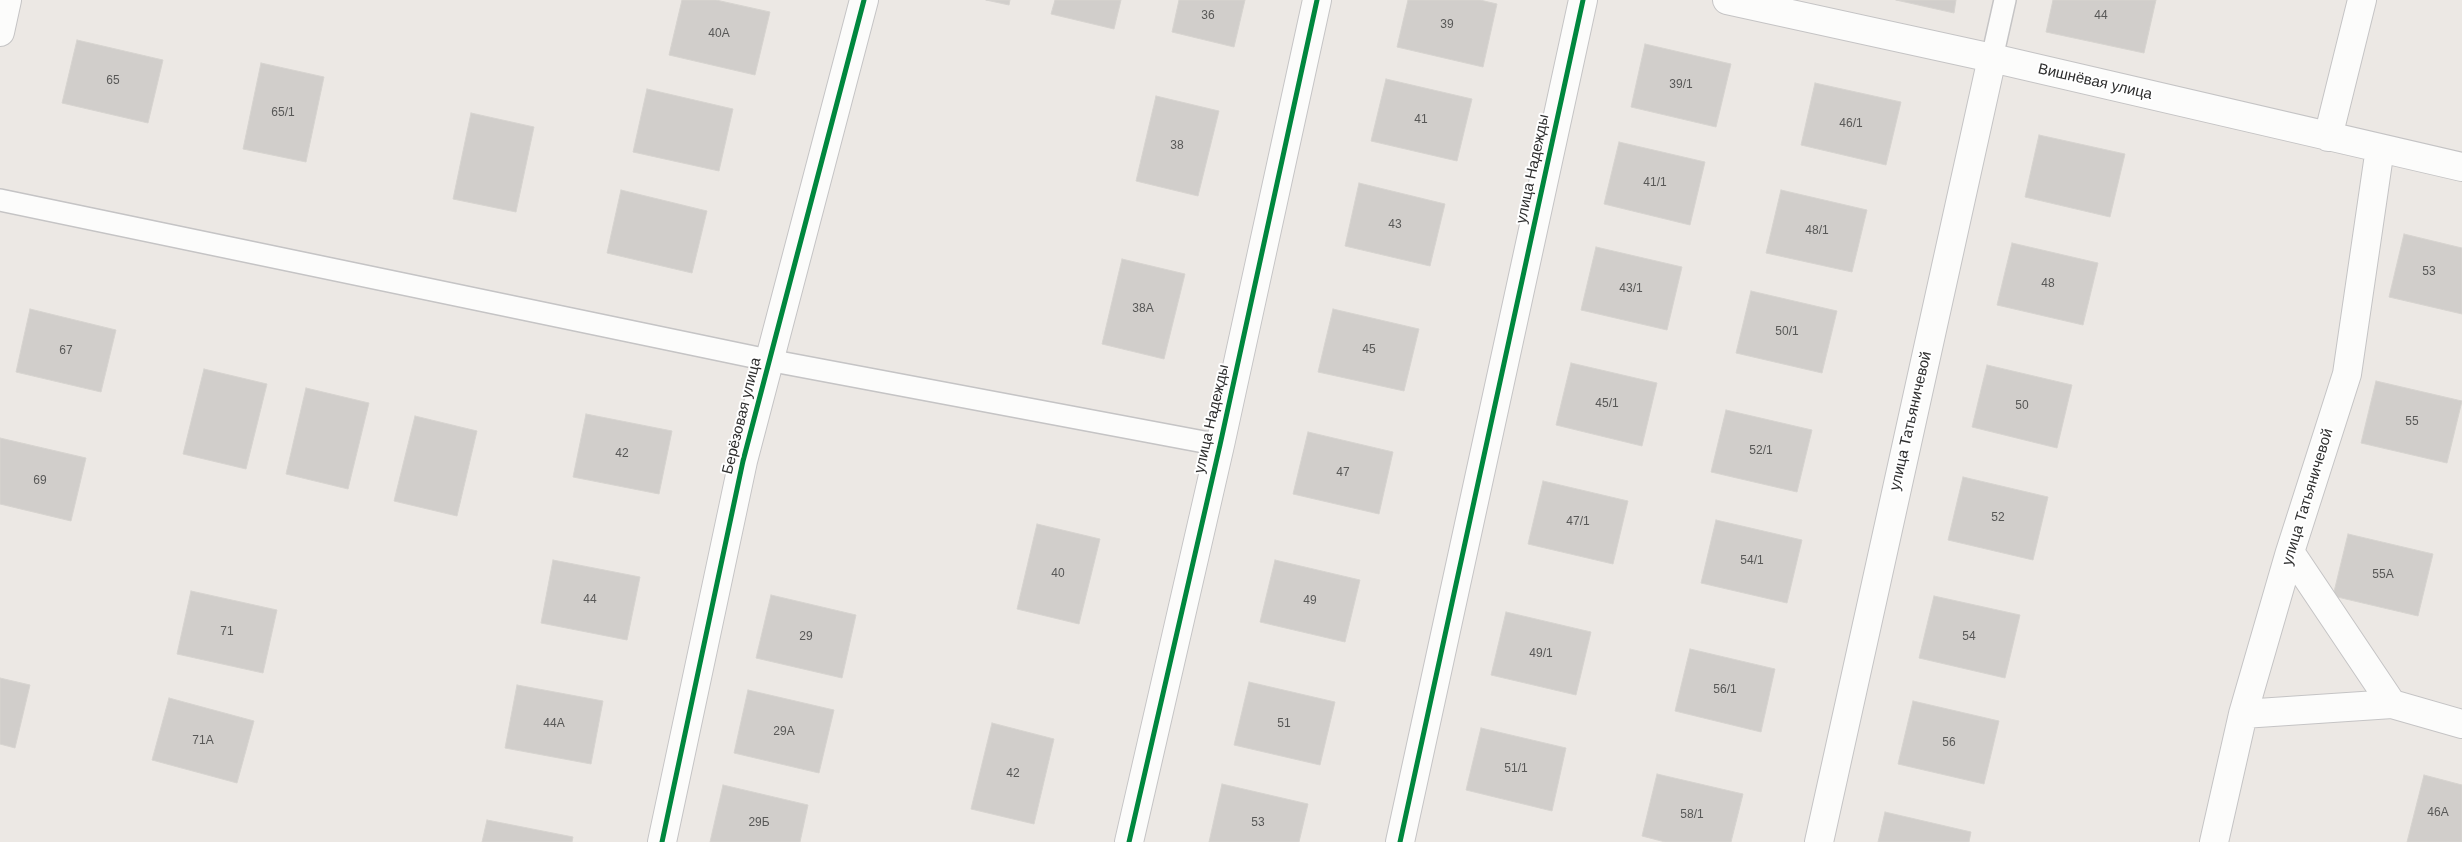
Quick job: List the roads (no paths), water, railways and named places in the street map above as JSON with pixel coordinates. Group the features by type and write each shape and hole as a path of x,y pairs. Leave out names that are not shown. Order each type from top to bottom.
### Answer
{"street":[{"path":"0,32 7,0"},
{"name":"Берёзовая улица","path":"662,842 741,470 768,360 864,0"},
{"name":"улица Надежды","path":"1129,842 1220,445 1318,0"},
{"name":"улица Надежды","path":"1400,842 1582,0"},
{"name":"Вишнёвая улица","path":"1728,0 1992,58 2462,167"},
{"path":"2328,137 2362,0"},
{"name":"улица Татьяничевой","path":"1819,842 1992,58"},
{"name":"улица Татьяничевой","path":"2214,842 2243,714 2290,552 2347,374 2380,148"},
{"path":"2290,552 2392,704"},
{"path":"2243,714 2392,704 2462,724"}],"lane":[{"name":"улица Татьяничевой","path":"1992,58 2005,0"},
{"path":"0,200 768,360 1220,445"}]}
